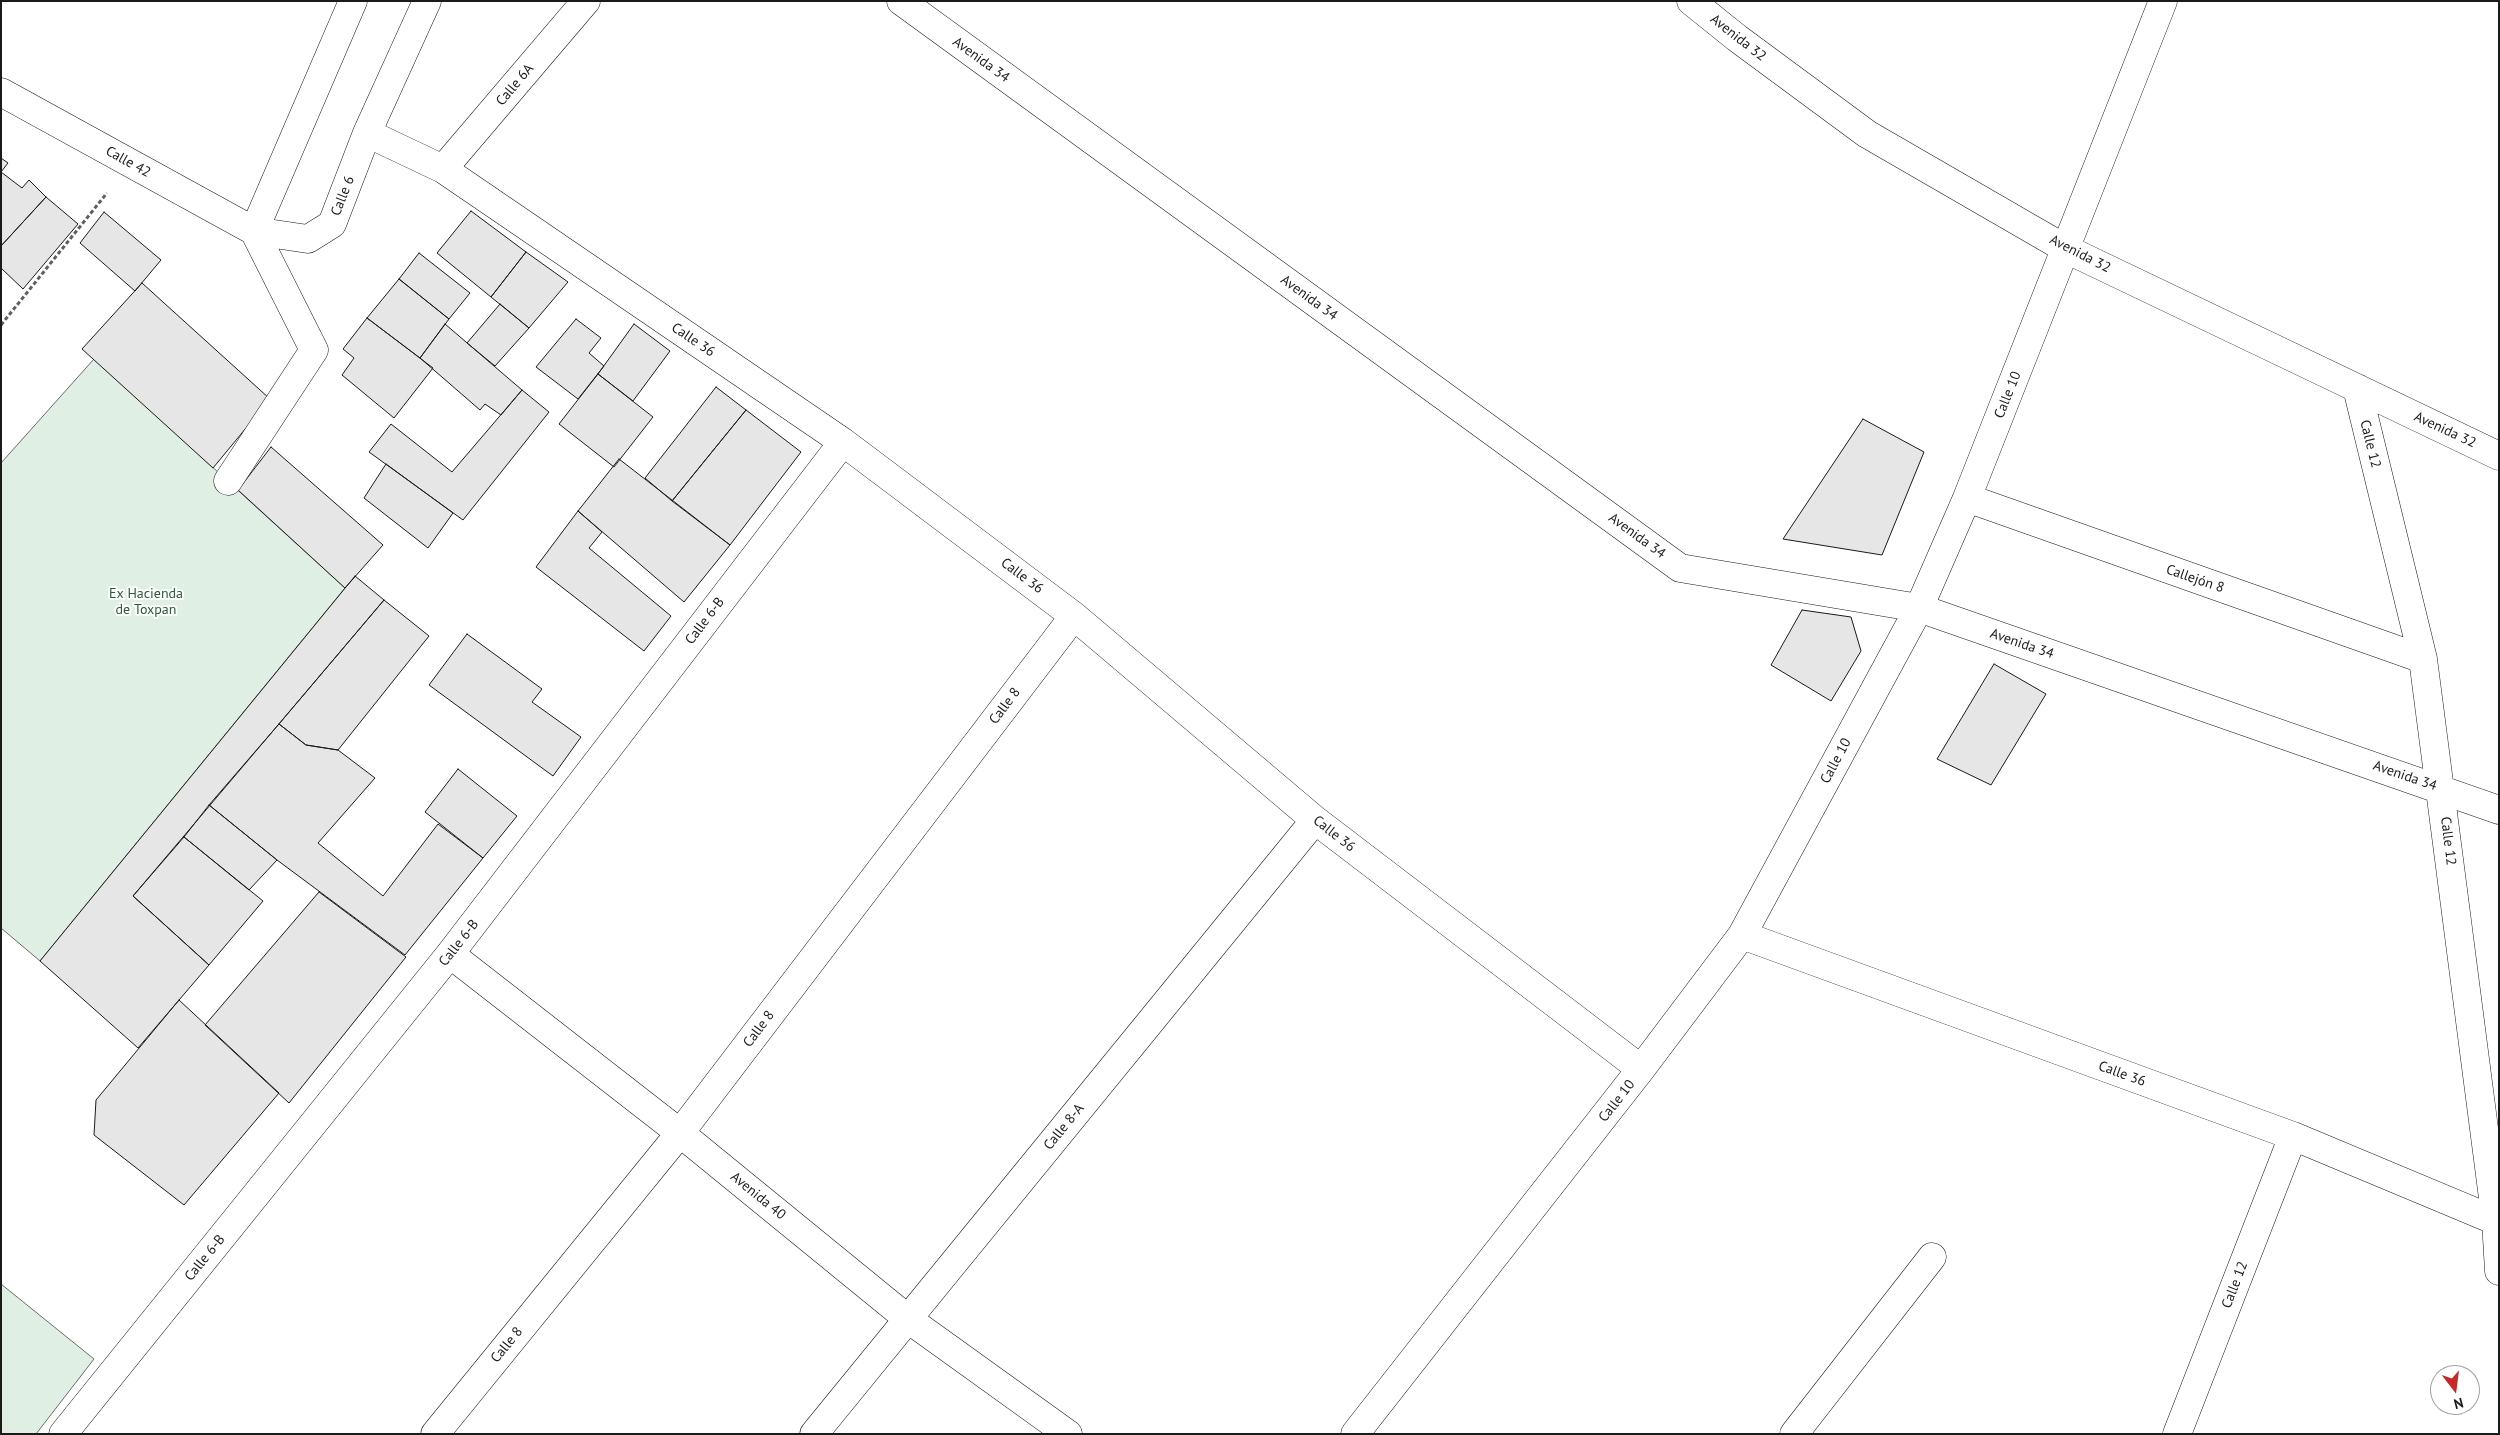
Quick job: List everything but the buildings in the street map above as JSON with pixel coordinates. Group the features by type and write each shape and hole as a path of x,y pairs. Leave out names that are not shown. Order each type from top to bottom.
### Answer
{"street":[{"path":"228,481 314,350 254,230 353,1"},
{"name":"Calle 6","path":"254,230 308,239 332,224 367,133 427,1"},
{"name":"Calle 6A","path":"443,170 586,1"},
{"name":"Avenida 34","path":"901,1 1680,568 1918,608 2499,810"},
{"name":"Avenida 32","path":"1691,1 1867,134 2066,249 2499,456"},
{"name":"Calle 10","path":"1355,1434 1641,1069 1742,936 1918,608 1967,498 2163,1"},
{"name":"Calle 42","path":"1,92 254,230"},
{"name":"Calle 36","path":"367,133 443,170 843,442 1074,616 1315,820 1641,1069"},
{"name":"Calle 12","path":"2357,388 2423,659 2497,1221 2499,1271"},
{"name":"Calle 6-B","path":"63,1434 450,954 843,442"},
{"name":"Callejón 8","path":"1967,498 2423,659"},
{"name":"Calle 8","path":"435,1434 680,1133 1074,616"},
{"name":"Calle 8-A","path":"814,1434 1315,820"},
{"name":"Calle 36","path":"1742,936 2293,1136 2497,1221"},
{"name":"Avenida 40","path":"450,954 680,1133 908,1319 1068,1434"},
{"name":"Calle 12","path":"2177,1434 2293,1136"},
{"path":"1794,1434 1932,1256"}],"path":[{"path":"1,325 130,164"}],"green space":[{"name":"Ex Hacienda de Toxpan","path":"94,359 345,588 40,961 1,928 1,463"},
{"path":"1,1284 94,1359 36,1434 1,1434"}]}
